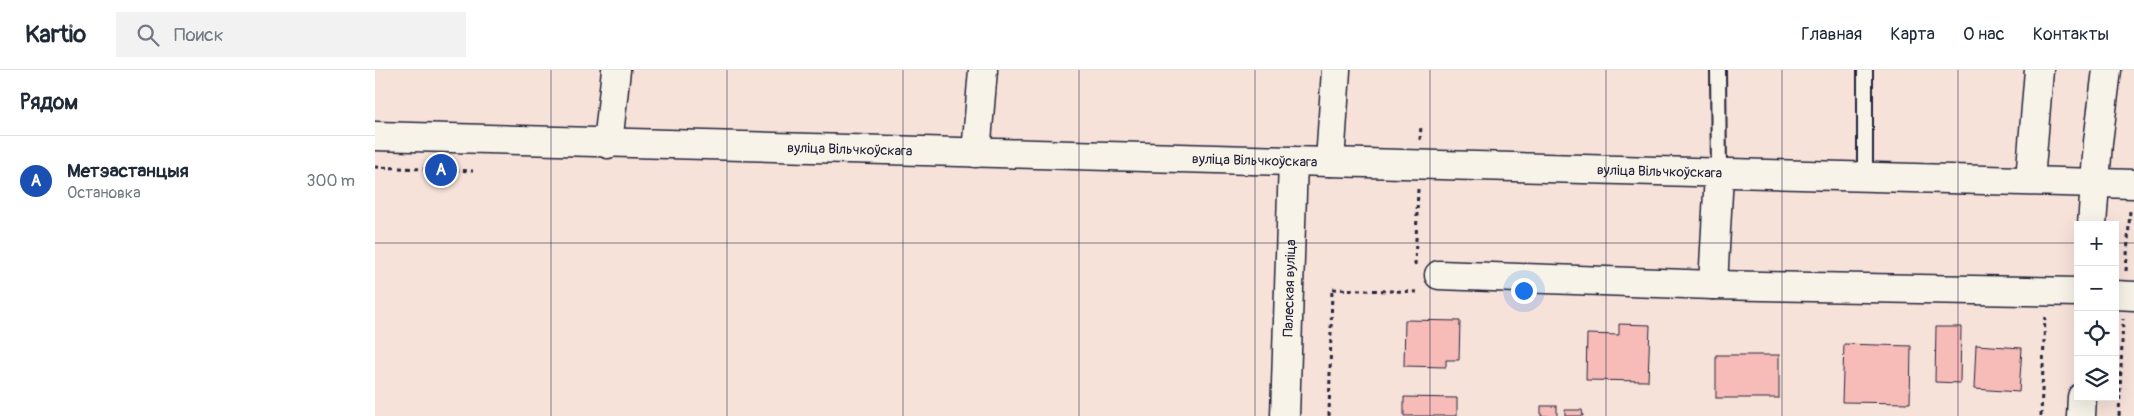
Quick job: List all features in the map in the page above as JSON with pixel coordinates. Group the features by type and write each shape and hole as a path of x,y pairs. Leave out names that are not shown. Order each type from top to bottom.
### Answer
{"main road":[{"path":"608,144 616,70"},
{"path":"977,152 983,70"},
{"path":"1330,162 1336,70"},
{"path":"2030,180 2039,70"},
{"path":"2092,221 2094,182 2107,70"},
{"name":"вуліца Вільчкоўскага","path":"375,136 608,144 977,152 2134,184"},
{"name":"Палеская вуліца","path":"1285,416 1293,161"},
{"path":"1713,285 1719,174"},
{"path":"1422,277 2074,292"},
{"path":"2119,295 2134,296"},
{"path":"2081,416 2082,401"}],"lane":[{"path":"1718,70 1719,174"},
{"path":"1865,70 1865,177"}],"path":[{"path":"1413,292 1422,277 1419,164 1421,126"},
{"path":"375,167 473,171"},
{"path":"2041,416 2045,316"}],"building":[{"path":"1405,320 1460,321 1459,360 1446,360 1446,367 1404,366"},
{"path":"1619,324 1650,325 1648,381 1586,380 1587,334 1619,335"},
{"path":"1936,327 1961,327 1960,383 1935,382"},
{"path":"1844,344 1911,346 1910,403 1842,402"},
{"path":"1976,345 2022,348 2019,392 1974,389"},
{"path":"1716,355 1779,355 1779,398 1716,398"},
{"path":"1404,397 1457,398 1457,416 1404,416"},
{"path":"1541,406 1557,406 1557,416 1541,416"},
{"path":"1565,410 1582,410 1583,416 1565,416"}],"place":[{"name":"Метэастанцыя","path":"441,170"}]}
